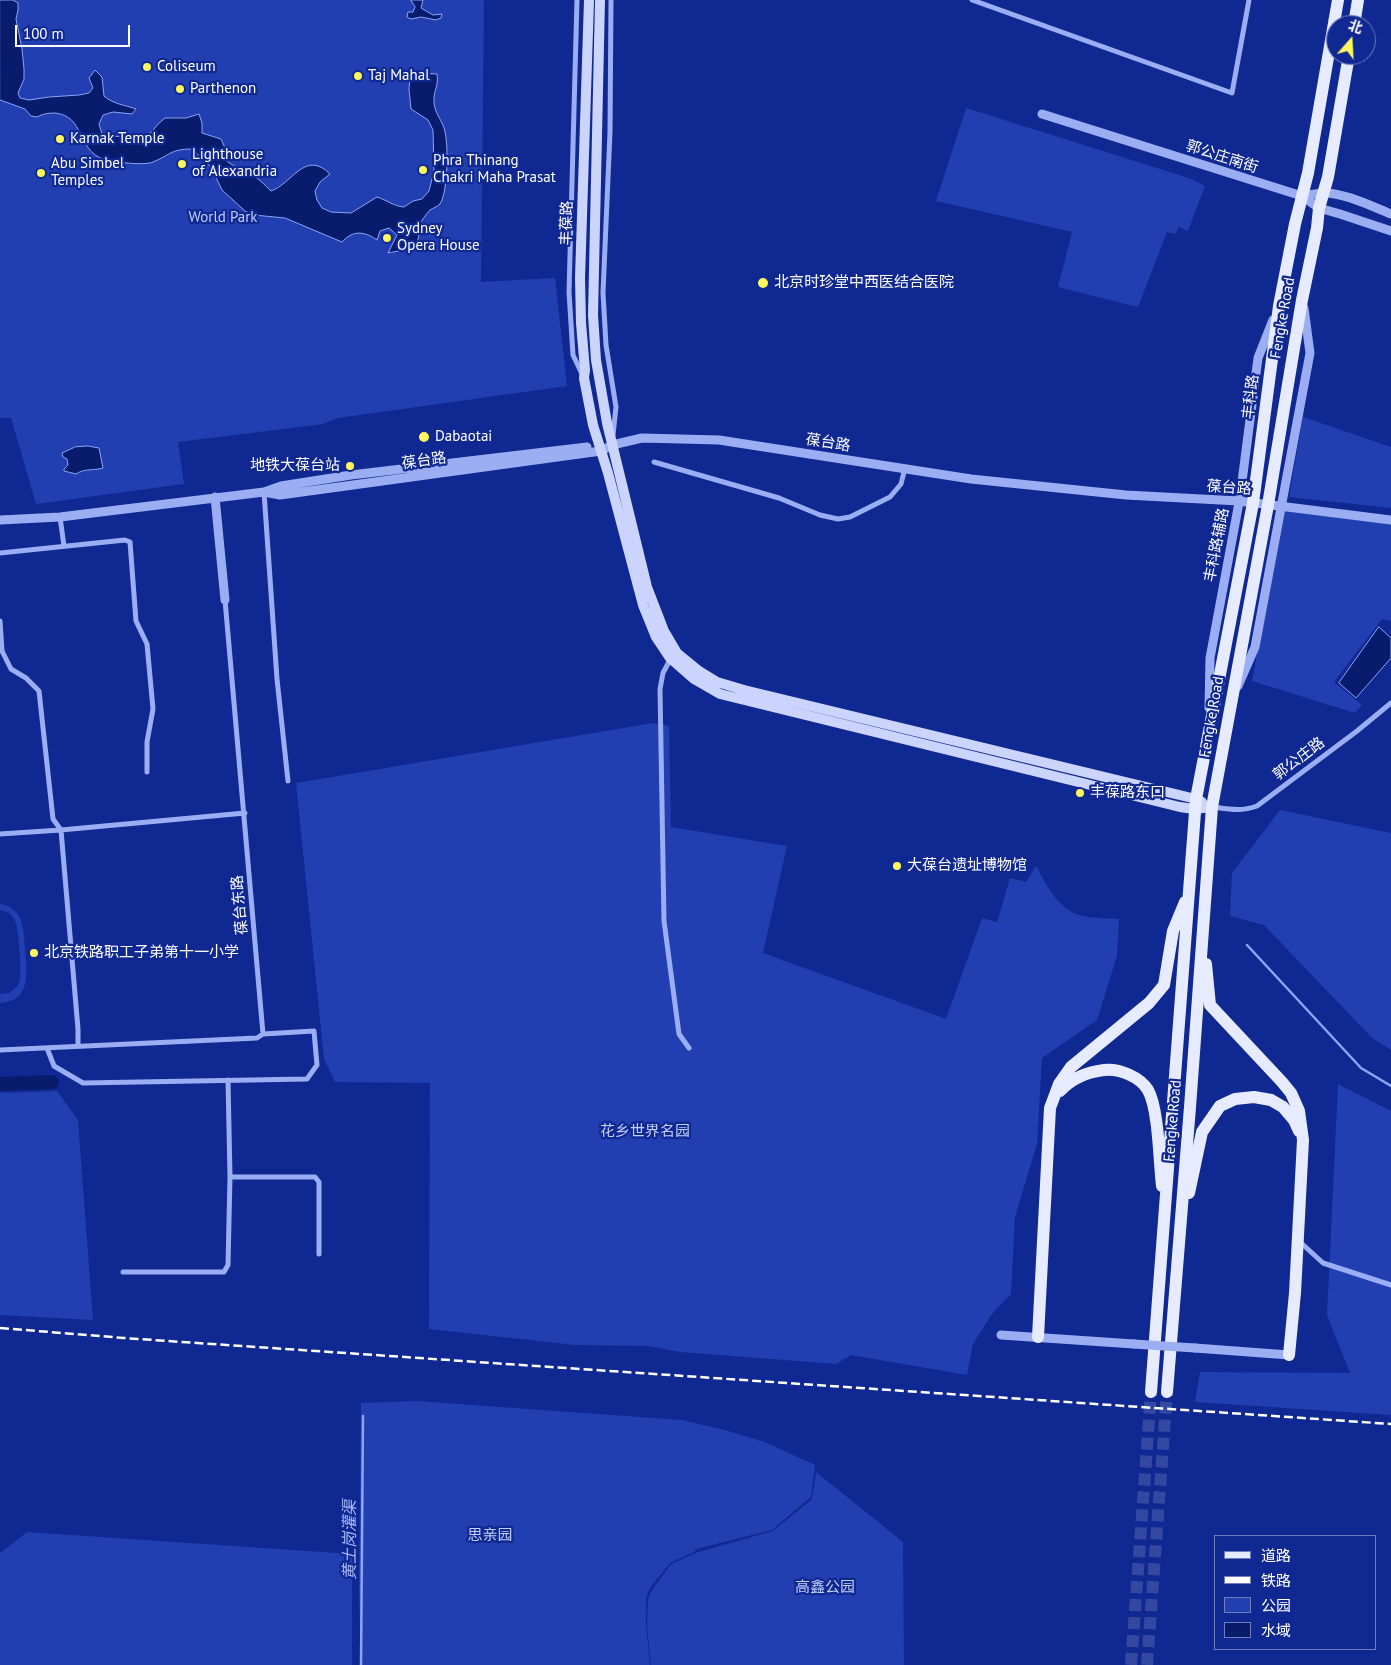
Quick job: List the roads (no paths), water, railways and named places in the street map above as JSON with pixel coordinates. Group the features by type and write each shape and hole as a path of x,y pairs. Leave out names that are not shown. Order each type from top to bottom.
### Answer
{"main road":[{"name":"丰葆路","path":"589,0 580,296 584,378 593,425 643,605 656,637 674,655"},
{"name":"丰葆路","path":"600,0 593,315 596,360 612,445 647,587 674,655"},
{"name":"丰科路","path":"1195,804 1253,503 1279,306 1295,224 1308,173 1338,0"},
{"path":"1356,15 1358,0"},
{"name":"Fengke Road","path":"1167,1392 1212,807 1268,505 1302,300 1329,168 1347,65"},
{"path":"674,655 694,679 720,694 1212,807"},
{"name":"Fengke Road","path":"1151,1392 1195,804"},
{"path":"1038,1337 1050,1108 1059,1084 1071,1067 1149,1003 1164,985 1173,931 1189,890"},
{"path":"1203,928 1210,1005 1291,1093 1299,1112 1303,1140 1298,1240 1289,1355"},
{"path":"1050,1108 1061,1090 1074,1078 1091,1071 1108,1069 1124,1072 1148,1090 1155,1111 1165,1223"},
{"path":"1180,1227 1192,1185 1202,1132 1220,1106 1236,1100 1254,1097 1272,1100 1282,1107 1294,1120 1303,1140"}],"street":[{"path":"577,0 569,301 573,355 584,378"},
{"path":"610,0 610,132 603,300 606,345 616,407 612,445"},
{"path":"972,0 1232,93 1249,1 1242,0"},
{"name":"郭公庄南街","path":"1042,114 1302,196 1320,208 1391,231"},
{"path":"1302,196 1323,193 1344,197 1391,214"},
{"path":"1230,704 1255,647 1310,353 1302,300"},
{"name":"丰科路辅路","path":"1208,733 1210,658 1240,501 1258,358 1279,306"},
{"name":"葆台路","path":"0,520 60,517 264,492 281,486 351,475 600,448 642,438 720,440 971,478 1126,495 1240,501 1391,520"},
{"path":"654,462 779,498 820,515 838,519 850,518 890,497 901,484 905,468"},
{"path":"264,492 277,679 288,781"},
{"path":"215,497 225,600"},
{"path":"60,517 64,546"},
{"path":"0,552 125,540 130,542 136,621 147,644 153,709 147,742 147,772"},
{"name":"葆台东路","path":"225,600 263,1034"},
{"path":"0,621 2,651 11,669 26,678 39,691 53,819 60,830 78,1046"},
{"path":"674,655 663,673 660,689 664,921 679,1034 689,1048"},
{"name":"郭公庄路","path":"1212,807 1246,810 1257,806 1391,704"},
{"path":"0,834 245,813"},
{"path":"0,1050 257,1038 263,1034 314,1031 317,1065 307,1079 83,1083 54,1066 47,1048"},
{"path":"123,1272 224,1272 228,1265 230,1177 228,1080"},
{"path":"230,1177 315,1177 319,1182 319,1254"},
{"path":"1298,1240 1323,1263 1391,1285"},
{"path":"1001,1335 1289,1355"}],"water":[{"path":"0,0 13,0 18,3 16,19 24,69 24,79 18,93 20,98 29,100 89,93 93,88 89,78 95,70 102,77 104,96 115,103 136,109 132,114 113,112 103,115 99,124 102,134 133,136 151,133 165,118 186,118 199,114 202,123 202,133 221,139 225,148 223,157 232,165 254,176 271,191 279,187 299,170 313,165 321,167 330,174 320,182 315,191 317,200 322,208 331,212 351,213 377,197 404,207 413,201 422,199 429,191 434,171 433,130 428,120 411,109 409,89 410,79 418,73 437,74 434,103 446,135 447,155 443,198 440,204 430,210 418,225 419,233 416,243 407,249 388,253 397,235 389,228 380,231 377,240 359,233 350,235 342,242 285,218 254,215 245,211 222,190 211,167 192,149 175,151 153,162 143,164 103,159 95,155 84,141 77,126 65,115 55,113 37,117 31,116 25,109 0,100"},
{"path":"411,0 423,0 421,8 433,15 442,14 441,18 436,20 421,17 411,19 407,17 408,12 413,12 415,7"},
{"path":"88,446 99,448 103,468 76,474 64,471 68,465 67,459 63,457 62,453 75,447"},
{"path":"1379,627 1391,638 1391,658 1356,698 1339,683"}],"waterway":[{"path":"1247,945 1361,1068 1391,1086"},
{"path":"0,1084 52,1082"},
{"name":"黄土岗灌渠","path":"361,1665 363,1416"}],"tunnel":[{"path":"1131,1665 1151,1392"},
{"path":"1147,1665 1167,1392"}],"railway":[{"path":"0,1328 1391,1424"}],"place":[{"name":"Coliseum","path":"147,67"},
{"name":"Taj Mahal","path":"358,76"},
{"name":"Parthenon","path":"180,89"},
{"name":"Karnak Temple","path":"60,139"},
{"name":"Lighthouse of Alexandria","path":"182,164"},
{"name":"Phra Thinang Chakri Maha Prasat","path":"423,170"},
{"name":"Abu Simbel Temples","path":"41,173"},
{"name":"Sydney Opera House","path":"387,238"},
{"name":"北京时珍堂中西医结合医院","path":"763,283"},
{"name":"Dabaotai","path":"424,437"},
{"name":"地铁大葆台站","path":"350,466"},
{"name":"丰葆路东口","path":"1080,793"},
{"name":"大葆台遗址博物馆","path":"897,866"},
{"name":"北京铁路职工子弟第十一小学","path":"34,953"}],"park label":[{"name":"World Park","path":"223,218"},
{"name":"花乡世界名园","path":"645,1132"},
{"name":"思亲园","path":"490,1536"},
{"name":"高鑫公园","path":"825,1588"}]}
